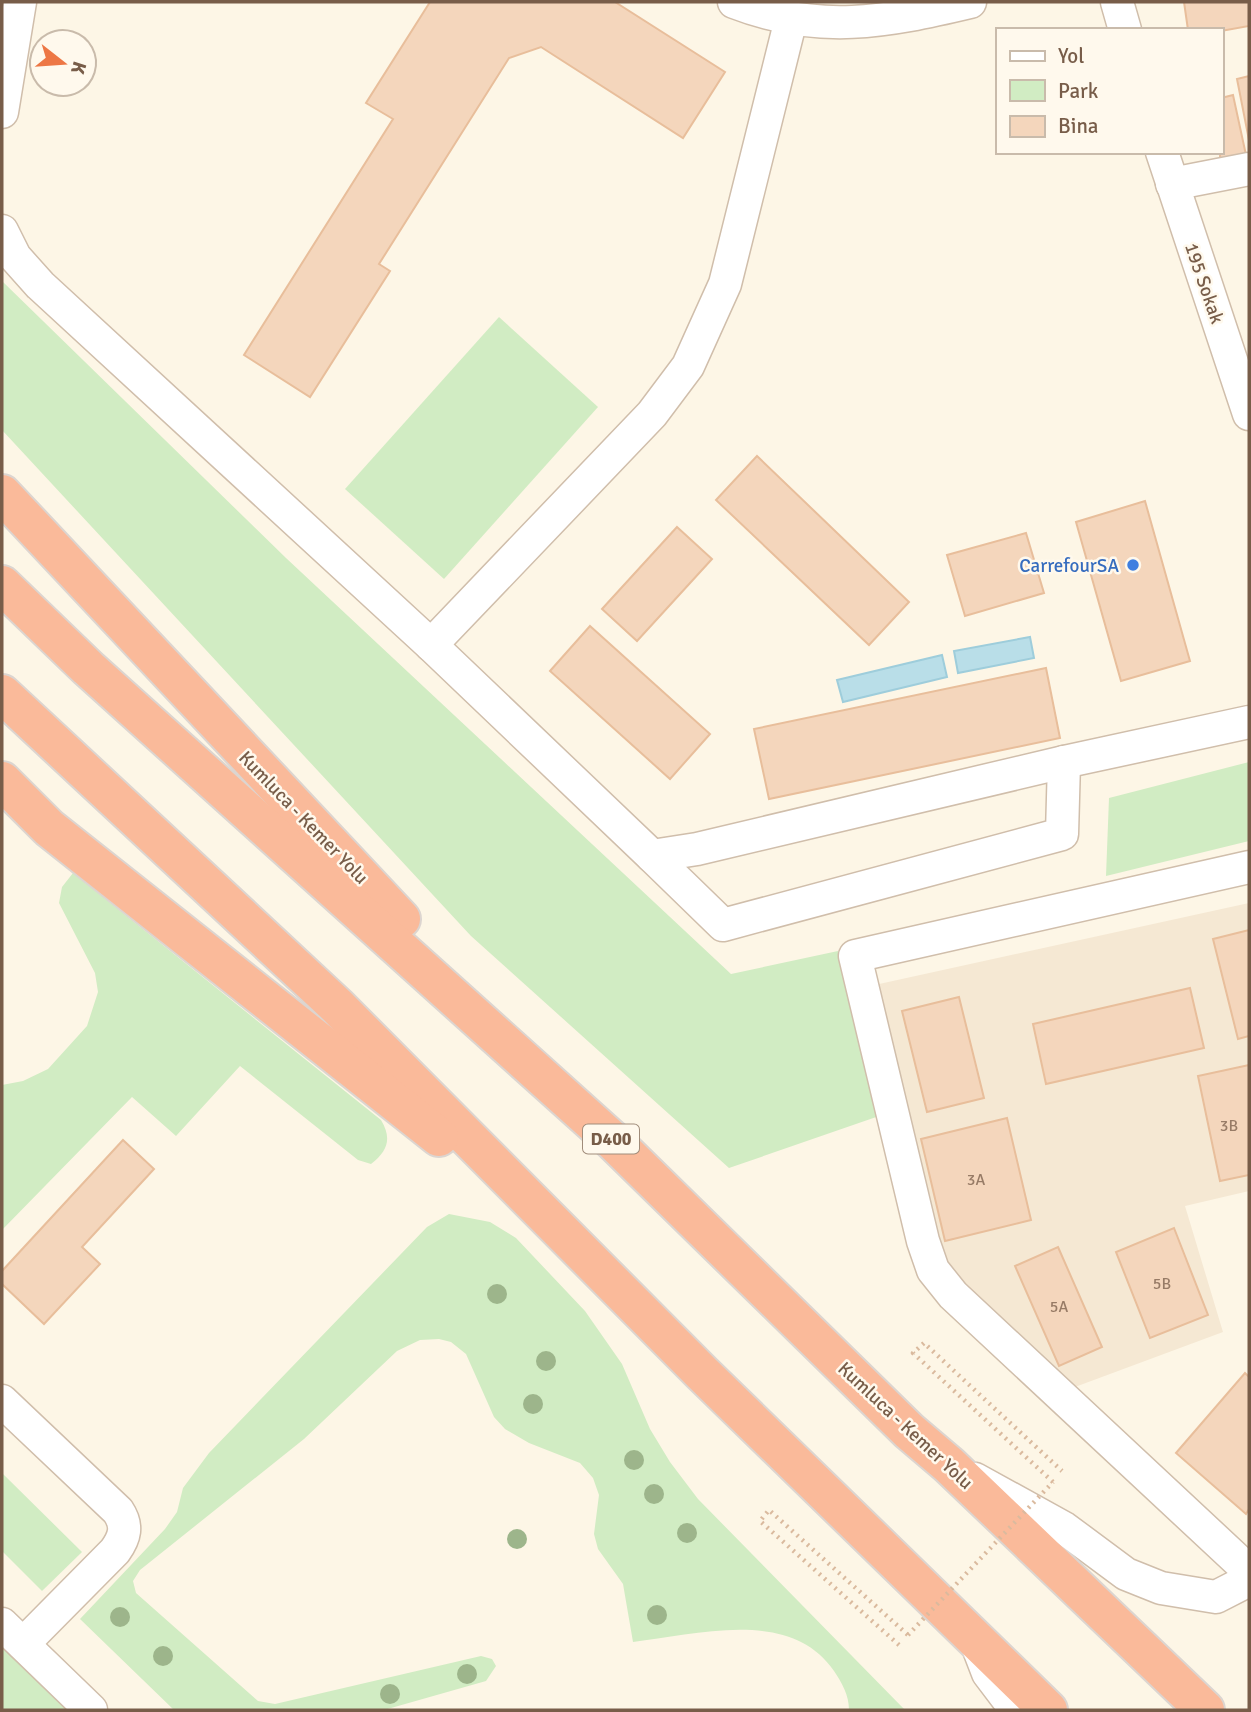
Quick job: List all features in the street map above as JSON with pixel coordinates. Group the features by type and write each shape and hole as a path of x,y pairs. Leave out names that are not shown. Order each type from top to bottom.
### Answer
{"highway":[{"name":"Kumluca - Kemer Yolu","path":"2,494 68,562 217,727 610,1138 908,1431 949,1465 1205,1710"},
{"name":"Kumluca - Kemer Yolu","path":"2,585 88,668 610,1138"},
{"path":"2,694 337,1006 976,1643 1048,1710"},
{"path":"2,781 49,828 204,953 360,1077 551,1221"}],"street":[{"path":"2,112 20,2"},
{"path":"734,2 791,19 825,23 871,22 971,2"},
{"path":"1117,2 1124,28"},
{"path":"431,645 652,414 688,366 724,284 791,19"},
{"name":"195 Sokak","path":"1163,154 1249,414"},
{"path":"1172,184 1249,169"},
{"path":"2,231 15,257 40,285 431,645 723,925 1062,834 1064,762"},
{"path":"652,856 696,849 1064,762 1249,722"},
{"path":"1249,867 855,956 923,1241 933,1270 953,1295 1249,1571"},
{"path":"2,1401 118,1511 124,1520 125,1532 115,1551 12,1634 90,1710"},
{"path":"949,1465 1064,1528 1126,1574 1161,1588 1216,1597 1249,1580"},
{"path":"976,1643 988,1673 1016,1710"}],"path":[{"path":"899,1645 760,1521 769,1510 908,1635 1053,1482 913,1353 924,1343 1062,1471"}],"shaded area":[{"path":"1249,903 1249,1191 1185,1206 1223,1332 1075,1387 931,1262 870,986"}],"green space":[{"path":"2,281 286,558 731,974 838,951 882,1115 729,1168 471,936 2,430"},
{"path":"499,317 598,407 444,579 345,489"},
{"path":"1249,762 1249,841 1106,876 1109,798"},
{"path":"73,873 381,1120 387,1138 385,1149 377,1159 371,1164 358,1160 240,1066 176,1136 132,1097 2,1230 2,1085 23,1081 48,1069 87,1026 98,992 95,973 59,903 62,887"},
{"path":"449,1214 490,1222 516,1238 585,1311 622,1364 650,1429 670,1462 698,1499 905,1710 849,1710 846,1694 834,1671 815,1651 793,1638 768,1632 741,1630 633,1642 623,1584 598,1549 594,1534 599,1495 593,1478 580,1463 529,1443 505,1429 494,1417 466,1354 451,1342 439,1339 420,1340 397,1351 304,1439 140,1570 133,1581 136,1593 258,1701 275,1704 481,1656 492,1659 496,1666 486,1681 384,1710 174,1710 80,1619 165,1529 177,1512 183,1488 209,1453 427,1227"},
{"path":"2,1473 82,1552 42,1591 2,1551"},
{"path":"2,1646 70,1710 2,1710"}],"water":[{"path":"1030,637 1034,658 958,673 954,651"},
{"path":"942,655 947,677 843,702 837,680"}],"building":[{"path":"430,2 615,2 725,72 683,138 541,47 509,58 379,264 390,271 310,397 244,355 393,119 366,103"},
{"path":"1184,2 1249,2 1249,26 1223,31 1223,28 1188,28"},
{"path":"1249,76 1249,140 1237,79"},
{"path":"1233,95 1246,155 1220,160 1220,154 1223,154 1223,98"},
{"path":"757,456 909,602 869,645 716,500"},
{"path":"1145,501 1190,661 1121,681 1076,522"},
{"path":"677,527 712,559 637,641 602,609"},
{"path":"1026,533 1044,593 965,616 947,555"},
{"path":"590,626 710,734 670,779 550,671"},
{"path":"1046,668 1060,738 769,799 754,729"},
{"path":"1249,930 1249,1036 1238,1039 1213,939"},
{"path":"1190,988 1204,1048 1046,1084 1033,1024"},
{"path":"959,997 984,1098 927,1112 902,1011"},
{"path":"1249,1065 1249,1175 1220,1181 1198,1076"},
{"path":"1007,1118 1031,1220 945,1241 921,1139"},
{"path":"123,1140 154,1169 82,1247 100,1264 44,1324 2,1284 2,1271"},
{"path":"1174,1228 1208,1315 1150,1338 1116,1252"},
{"path":"1058,1247 1102,1347 1059,1366 1015,1266"},
{"path":"1245,1373 1249,1377 1249,1509 1246,1514 1176,1453"}],"place":[{"name":"CarrefourSA","path":"1133,565"}]}
